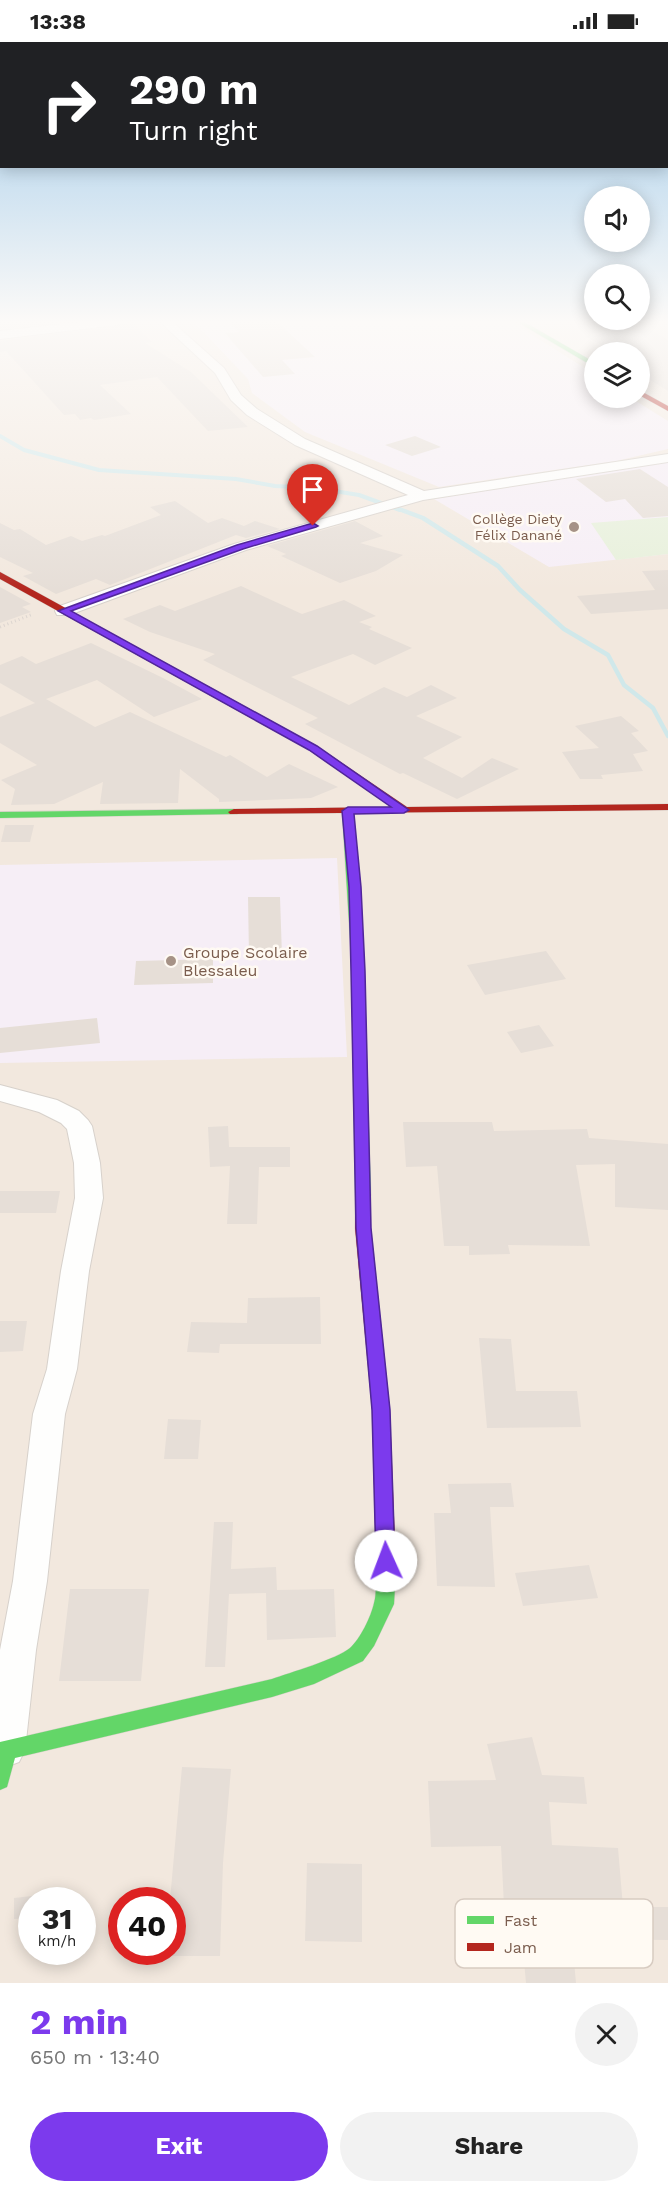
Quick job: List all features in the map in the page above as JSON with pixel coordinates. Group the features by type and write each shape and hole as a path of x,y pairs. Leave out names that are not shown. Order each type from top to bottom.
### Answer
{"street":[{"path":"250,411 300,442 422,496"},
{"path":"59,608 240,547 422,496 668,458"},
{"path":"0,575 313,748 404,810"},
{"path":"0,815 668,807"},
{"path":"3,1751 272,1688 307,1677 356,1654 367,1640 384,1604 386,1561 381,1410 363,1228 355,887 348,811"},
{"path":"0,1093 48,1106 70,1117 79,1126 87,1163 88,1198 75,1270 62,1369 50,1414 30,1581 0,1780"}],"path":[{"path":"0,627 59,608"}],"shaded area":[{"path":"0,411 668,411 668,1983 0,1983"},
{"path":"276,411 651,411 668,421 668,449 616,461 439,487 305,432"},
{"name":"Collège Diety Félix Danané","path":"668,462 668,554 549,567 434,499"},
{"name":"Groupe Scolaire Blessaleu","path":"337,858 347,1057 0,1063 0,865"}],"green space":[{"path":"668,517 668,554 616,560 591,523"}],"building":[{"path":"60,411 127,411 131,414 94,420 91,418 80,420 75,414 64,415"},
{"path":"189,411 231,411 248,427 208,431"},
{"path":"415,436 441,447 412,456 385,445"},
{"path":"640,469 668,487 668,516 643,518 625,499 606,502 576,479"},
{"path":"175,501 208,523 222,518 244,526 255,521 280,529 246,538 236,535 110,585 96,579 56,594 23,576 33,573 0,557 0,523 14,530 20,529 46,545 71,536 82,541 105,536 161,515 150,507"},
{"path":"355,521 383,536 360,543 403,555 376,571 340,583 281,556 286,554 267,546"},
{"path":"668,570 668,609 591,614 577,596 655,590 642,571"},
{"path":"241,586 302,614 344,600 376,616 359,622 372,627 369,629 412,648 375,665 353,654 291,677 349,705 384,687 407,697 431,685 457,698 416,716 462,737 423,758 462,778 492,758 519,769 457,799 403,773 400,774 305,724 318,718 203,660 215,654 150,632 123,619 160,605 175,611"},
{"path":"0,587 31,604 22,607 31,612 0,623"},
{"path":"91,643 202,699 154,717 97,680 46,699 95,727 130,712 226,757 230,755 267,777 289,764 338,787 311,798 219,802 219,799 180,769 178,803 100,804 103,782 54,804 11,805 15,789 1,780 37,765 0,743 0,717 35,703 0,683 0,665 22,656 36,664"},
{"path":"621,716 639,731 631,733 648,751 633,754 643,771 601,775 603,779 580,779 562,752 599,748 575,726"},
{"path":"5,825 34,825 30,842 1,842"},
{"path":"248,897 280,897 282,956 249,957"},
{"path":"546,951 566,979 485,995 467,965"},
{"path":"213,959 213,983 134,985 136,961"},
{"path":"97,1018 100,1043 0,1053 0,1028"},
{"path":"539,1025 554,1046 521,1053 507,1032"},
{"path":"403,1122 492,1122 494,1131 587,1129 589,1138 668,1144 668,1210 615,1207 615,1164 576,1165 590,1246 508,1245 510,1254 469,1255 469,1246 444,1246 437,1166 406,1167"},
{"path":"228,1126 229,1147 290,1147 290,1167 259,1167 257,1224 227,1224 230,1166 210,1167 208,1127"},
{"path":"0,1191 60,1191 56,1213 0,1213"},
{"path":"320,1297 321,1344 220,1344 219,1353 187,1352 191,1322 247,1323 248,1298"},
{"path":"0,1321 27,1321 23,1351 0,1352"},
{"path":"479,1338 511,1339 516,1391 577,1391 581,1427 487,1428"},
{"path":"168,1419 201,1420 198,1459 164,1459"},
{"path":"511,1483 514,1507 490,1507 495,1587 437,1586 434,1513 451,1513 448,1484"},
{"path":"214,1522 233,1522 231,1569 276,1567 277,1590 334,1589 336,1637 267,1640 266,1593 229,1594 225,1667 205,1667"},
{"path":"589,1565 598,1598 523,1606 515,1573"},
{"path":"70,1589 149,1589 141,1681 59,1681"},
{"path":"532,1737 542,1775 584,1777 587,1804 549,1802 552,1845 618,1848 622,1899 504,1899 501,1846 431,1847 428,1781 496,1780 487,1744"},
{"path":"182,1767 231,1769 223,1863 220,1956 186,1956 186,1887 171,1887"},
{"path":"307,1863 362,1864 362,1942 305,1941"},
{"path":"14,1898 18,1898 18,1919 14,1919"},
{"path":"653,1907 668,1907 668,1940 653,1940"},
{"path":"525,1968 575,1968 576,1983 526,1983"}],"waterway":[{"path":"0,436 24,450 99,470 236,479 275,486 316,488 359,495 400,510"},
{"path":"396,508 423,518 498,566 520,590 564,629 608,655 624,685 653,708 668,736"}],"traffic: fast":[{"path":"348,811 361,1051 363,1195"},
{"path":"0,815 234,812"},
{"path":"0,1780 6,1750 272,1688 307,1677 356,1655 367,1640 384,1604 386,1568"}],"traffic: jam":[{"path":"0,575 313,748 404,810"},
{"path":"234,812 668,807"},
{"path":"363,1195 363,1228 381,1410 386,1568"}],"place":[{"name":"Collège Diety Félix Danané","path":"574,527"},
{"name":"Groupe Scolaire Blessaleu","path":"171,961"}],"route":[{"path":"313,526 240,547 63,611 313,748 404,810 348,811 355,887 360,1014 363,1228 381,1410 386,1561"}]}
